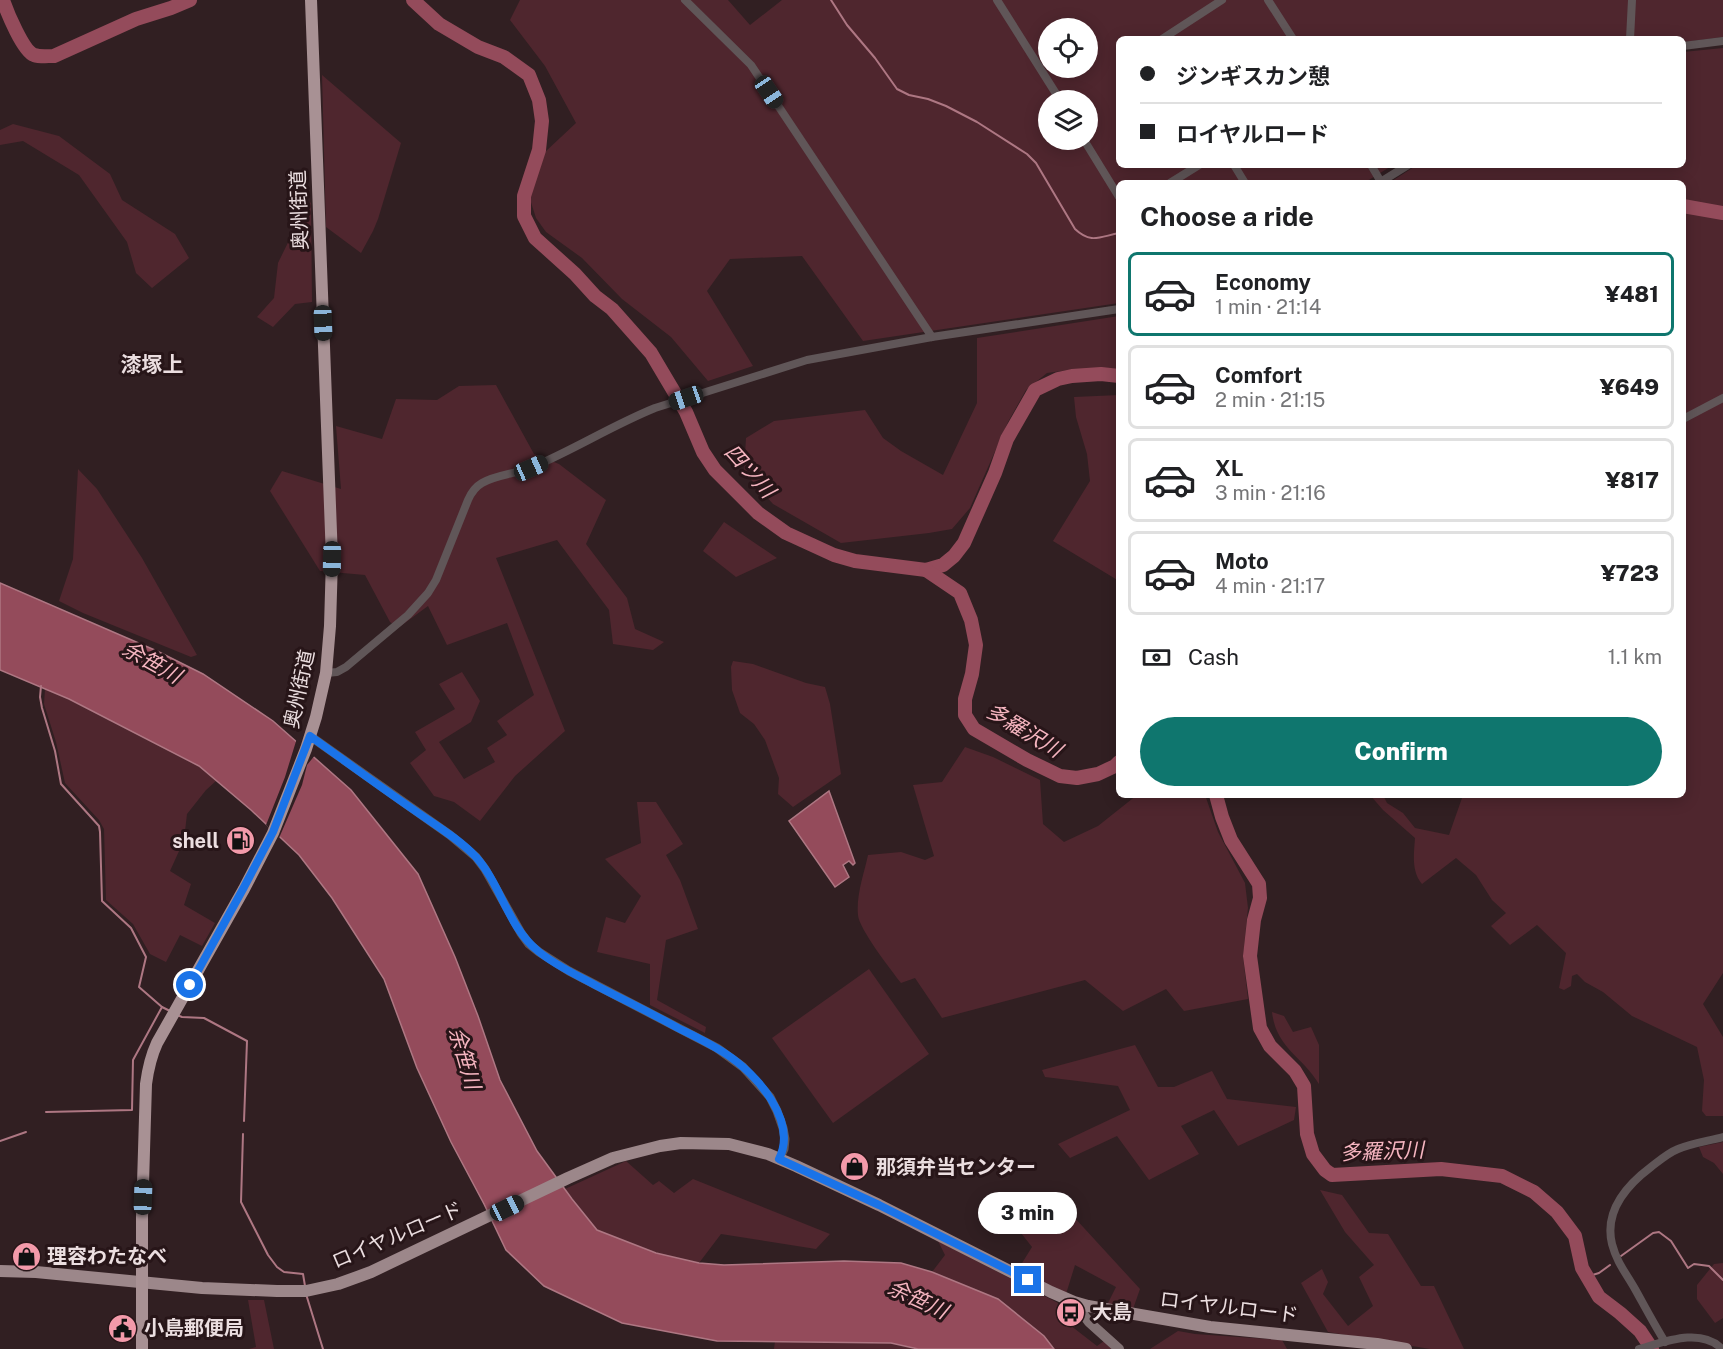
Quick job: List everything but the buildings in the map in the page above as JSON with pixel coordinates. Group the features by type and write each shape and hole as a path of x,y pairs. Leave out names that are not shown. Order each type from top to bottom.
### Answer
{"highway":[{"name":"奥州街道","path":"142,1349 146,1084 151,1055 273,832 306,749 326,672 332,559 311,0"}],"main road":[{"name":"ロイヤルロード","path":"0,1270 233,1290 306,1291 338,1284 370,1272 613,1158 636,1151 681,1143 729,1144 779,1159 824,1179 1074,1302 1210,1328 1377,1344 1406,1349"},
{"path":"1074,1302 1089,1322 1119,1349"}],"street":[{"path":"685,0 751,65 932,337"},
{"path":"1167,36 1222,0"},
{"path":"1268,0 1291,36"},
{"path":"1630,36 1632,0"},
{"path":"1000,1 1054,90"},
{"path":"1686,46 1723,41"},
{"path":"1090,150 1116,191"},
{"path":"1175,180 1194,168"},
{"path":"1383,180 1403,168"},
{"path":"326,672 337,672 346,668 408,615 428,593 436,580 468,500 473,490 483,482 531,468 655,408 807,360 932,337 1116,309"},
{"path":"1686,417 1723,398"},
{"path":"310,736 450,835 470,852 485,869 521,933 539,952 569,971 717,1048 743,1067 770,1097 777,1111 785,1139 784,1149 779,1159"},
{"path":"1663,1342 1634,1286 1621,1269 1615,1256 1610,1228 1614,1212 1619,1199 1628,1187 1662,1158 1678,1149 1723,1137"},
{"path":"1639,1349 1683,1338 1712,1341 1722,1349"}],"shaded area":[{"path":"520,0 728,0 750,25 782,0 1723,0 1723,37 1686,42 1686,36 1116,36 1116,168 1388,168 1369,180 1116,180 1116,303 863,341 802,256 730,259 707,291 753,366 708,381 671,337 622,299 582,258 546,232 536,218 529,196 545,152 576,123 545,66 510,20"},
{"path":"1723,48 1723,973 1703,1004 1723,1037 1723,1116 1706,1116 1702,1111 1704,1080 1697,1047 1632,1016 1577,974 1572,976 1571,986 1564,990 1559,988 1566,953 1537,925 1510,945 1491,926 1506,913 1492,900 1476,875 1456,858 1422,884 1415,868 1415,838 1373,798 1384,798 1387,803 1403,813 1415,828 1449,835 1462,798 1686,798 1686,180 1394,180 1412,168 1686,168 1686,52"},
{"path":"322,75 401,143 378,219 361,253 326,227"},
{"path":"13,124 59,136 110,174 122,200 175,234 189,258 152,288 136,273 127,242 79,175 23,141 0,145 0,130"},
{"path":"311,202 312,302 295,304 273,327 257,317 274,298 278,263 303,212"},
{"path":"1116,316 1116,370 1077,369 1047,373 1026,390 1008,422 970,508 952,529 841,543 773,504 744,472 746,438 774,421 865,410 883,438 943,475 977,403 977,338"},
{"path":"496,385 534,454 559,464 606,500 586,544 627,598 635,629 664,642 653,650 613,644 609,610 557,540 496,558 565,731 515,776 480,821 454,802 434,796 410,763 426,750 415,732 455,709 439,684 462,672 480,701 471,722 439,742 464,779 495,762 487,748 507,735 497,721 534,695 507,623 447,645 428,606 398,628 390,622 365,575 320,571 270,491 282,471 341,489 336,426 382,439 396,399 437,400 459,386"},
{"path":"1116,395 1116,579 1053,541 1090,481 1087,454 1076,417 1074,397"},
{"path":"78,469 97,489 142,558 197,655 191,657 59,601 73,559"},
{"path":"724,522 777,558 736,577 703,551"},
{"path":"733,661 753,664 806,683 825,687 830,704 841,774 793,807 778,794 779,778 765,740 754,724 740,713 732,690"},
{"path":"45,689 199,766 216,781 187,814 184,840 170,871 191,884 184,905 215,923 202,946 180,935 166,962 150,954 133,924 106,900 104,829 99,820 65,783 56,742 44,704"},
{"path":"965,747 993,757 1040,780 1043,824 1064,842 1098,826 1133,798 1206,798 1218,832 1245,883 1248,908 1243,957 1248,999 1184,1011 1166,989 1123,1011 1085,980 942,1018 915,978 901,983 869,939 860,921 858,907 859,892 868,855 901,852 925,860 934,856 913,785 942,782"},
{"path":"637,802 656,802 683,844 666,855 680,880 698,929 666,940 657,1000 706,1027 705,1033 650,1005 650,964 597,952 606,917 625,923 641,896 605,859 641,843"},
{"path":"869,969 929,1054 833,1123 772,1038"},
{"path":"1272,1012 1284,1016 1293,1032 1311,1027 1319,1045 1319,1084 1284,1043 1274,1024"},
{"path":"1135,1045 1158,1087 1174,1087 1212,1071 1227,1099 1296,1107 1294,1120 1238,1146 1214,1110 1181,1126 1199,1154 1149,1180 1117,1136 1070,1158 1058,1144 1130,1110 1118,1086 1045,1077 1042,1070"},
{"path":"1723,1142 1723,1174 1714,1163 1703,1157 1699,1147"},
{"path":"626,1161 653,1185 659,1181 674,1193 693,1179 830,1234 816,1249 721,1234 699,1263 656,1253 597,1230 565,1189"},
{"path":"1320,1190 1342,1195 1369,1233 1388,1234 1421,1286 1434,1286 1464,1349 1430,1349 1328,1332 1301,1283 1322,1269 1328,1282 1323,1294 1348,1326 1373,1306 1359,1277 1374,1265 1345,1232"},
{"path":"1062,1204 1140,1289 1133,1309 1107,1305 1116,1287 1075,1265 1066,1294 1019,1268 1032,1247 1021,1233"},
{"path":"938,1241 1058,1303 1057,1315 1097,1346 1104,1341 1113,1349 1054,1349 1044,1336 998,1299 932,1272 945,1255"},
{"path":"1723,1263 1723,1318 1715,1323 1697,1299 1697,1285 1714,1264"},
{"path":"248,1300 264,1300 274,1349 249,1349 256,1347"},
{"path":"1178,1331 1282,1340 1287,1349 1150,1349"},
{"path":"775,1341 891,1343 918,1349 774,1349"}],"water":[{"name":"余笹川","path":"0,583 157,651 203,674 273,721 351,790 418,874 455,957 500,1080 537,1151 597,1230 656,1253 699,1263 724,1265 844,1261 901,1263 932,1272 998,1299 1044,1336 1054,1349 918,1349 891,1343 717,1341 622,1323 544,1286 506,1250 451,1142 417,1068 384,979 332,898 299,855 199,766 69,699 0,670"},
{"path":"829,791 855,863 853,865 849,861 843,865 849,877 835,887 789,821"}],"pier":[{"path":"297,738 316,754 307,765 302,785 279,838 266,825"}],"waterway":[{"name":"四ツ川","path":"3,0 25,46 34,55 44,56 54,56 136,19 190,0"},
{"name":"四ツ川","path":"413,0 439,24 478,47 504,57 529,75 539,100 542,121 539,150 524,196 524,216 535,238 575,274 595,296 612,309 651,353 686,412 703,452 715,470 758,513 786,533 834,555 855,561 926,570 943,565 964,543 995,473 1007,439 1035,390 1058,379 1072,376 1116,376"},
{"path":"831,0 847,25 897,89 946,106 977,122 1027,154 1036,163 1075,229 1081,234 1096,238 1116,234"},
{"name":"四ツ川","path":"1686,207 1723,213"},
{"name":"多羅沢川","path":"926,570 960,593 971,620 976,645 972,674 965,699 965,715 974,729 1060,776 1077,778 1098,774 1116,765"},
{"path":"41,686 42,708 55,751 61,784 99,826 102,901 131,928 146,957 139,987 170,1011"},
{"name":"多羅沢川","path":"1217,798 1231,840 1259,884 1260,898 1254,920 1250,956 1260,1028 1270,1046 1295,1071 1304,1086 1307,1134 1313,1154 1325,1170 1332,1175 1441,1169 1502,1176 1534,1192 1557,1212 1575,1236 1582,1268 1599,1297 1640,1331 1652,1349"},
{"path":"46,1112 132,1110 133,1060 162,1007"},
{"path":"177,1015 204,1018 247,1041 244,1121"},
{"path":"0,1141 26,1132"},
{"path":"243,1134 241,1202 268,1255 277,1267 284,1272 303,1274 305,1286"},
{"path":"1621,1256 1653,1233 1659,1232 1671,1241 1688,1268 1694,1264 1709,1266 1723,1280"},
{"path":"1586,1277 1599,1273 1610,1265"},
{"path":"306,1294 323,1349"}],"place":[{"name":"shell","path":"240,841"},
{"name":"那須弁当センター","path":"855,1167"},
{"name":"理容わたなべ","path":"26,1256"},
{"name":"大島","path":"1071,1312"},
{"name":"小島郵便局","path":"123,1328"}],"district":[{"name":"漆塚上","path":"152,364"}],"route":[{"path":"190,985 273,832 310,736 450,835 476,857 521,933 539,952 569,971 717,1048 743,1067 770,1097 777,1111 785,1139 784,1149 779,1159 879,1205 1028,1280"}]}
